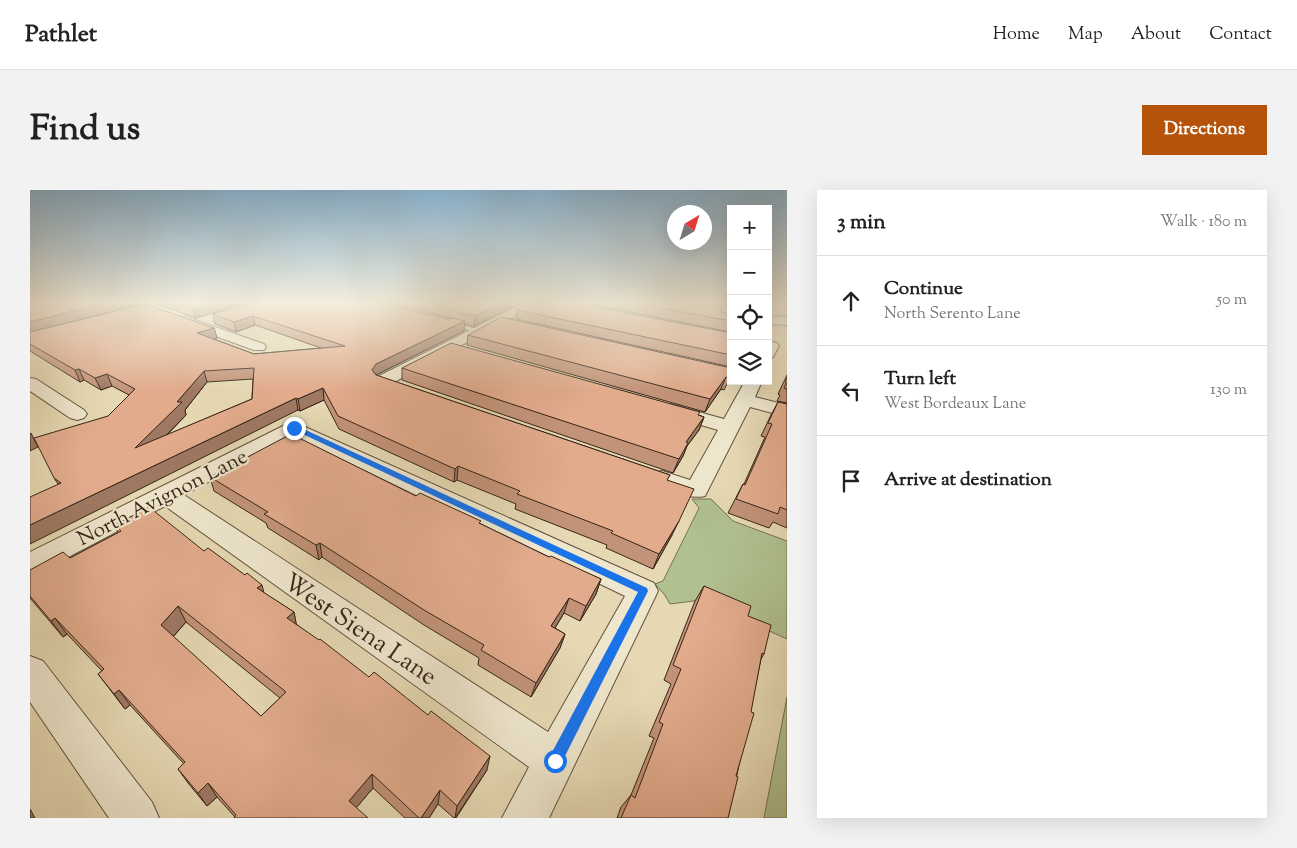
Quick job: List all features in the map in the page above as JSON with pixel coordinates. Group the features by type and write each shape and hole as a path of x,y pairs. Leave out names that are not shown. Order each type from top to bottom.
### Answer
{"street":[{"path":"218,332 259,347"},
{"path":"411,391 383,381 477,332"},
{"path":"449,347 467,352"},
{"path":"30,383 77,414"},
{"path":"641,471 696,491 752,385"},
{"path":"744,400 787,411"},
{"path":"655,405 730,426"},
{"name":"North Avignon Lane","path":"30,565 294,428 644,591 555,761"},
{"name":"West Siena Lane","path":"166,494 555,761"},
{"path":"30,672 136,818"},
{"path":"525,818 555,761"}],"green space":[{"path":"692,499 711,499 733,521 787,541 787,639 701,600 670,604 655,584 663,581 699,508"},
{"path":"787,697 787,818 764,818"}],"building":[{"path":"30,332 199,332 197,333 254,354 345,346 303,332 442,332 376,364 372,370 376,375 670,475 667,480 694,489 679,521 659,554 611,533 613,531 517,494 520,491 458,466 455,469 338,416 323,388 298,399 296,398 30,525 30,497 61,483 54,478 34,438 108,416 135,389 107,374 95,378 79,369 75,370 30,344","holes":["254,368 252,399 135,448 182,402 177,402 204,371"]},
{"path":"473,332 570,332 727,367 727,377 710,399 468,335"},
{"path":"623,332 727,332 727,354"},
{"path":"451,343 700,412 698,415 704,417 686,442 688,443 679,459 402,368"},
{"path":"787,377 787,389 784,388"},
{"path":"778,402 787,404 787,510 780,507 778,514 736,499 743,484 745,485 772,424 768,423"},
{"path":"291,434 416,496 420,493 481,521 479,523 549,557 551,556 601,579 586,606 569,598 551,626 565,634 536,683 481,650 484,645 424,610 320,543 316,545 264,514 268,512 210,477"},
{"path":"149,507 204,551 208,548 262,585 257,588 294,612 287,618 320,639 369,677 374,672 428,715 431,711 490,756 457,806 440,790 421,818 419,818 372,774 349,801 368,818 234,818 236,815 208,783 198,793 178,769 185,762 119,690 114,694 98,674 104,669 55,618 51,621 30,596 30,570 63,552 70,558 121,531 115,525","holes":["178,606 286,692 261,716 161,625"]},
{"path":"704,586 751,606 748,616 771,625 764,654 762,653 751,712 754,713 736,776 738,777 728,818 621,818 631,795 635,798 663,724 659,722 681,669 673,665"}],"route":[{"path":"294,428 644,591 555,761"}]}
